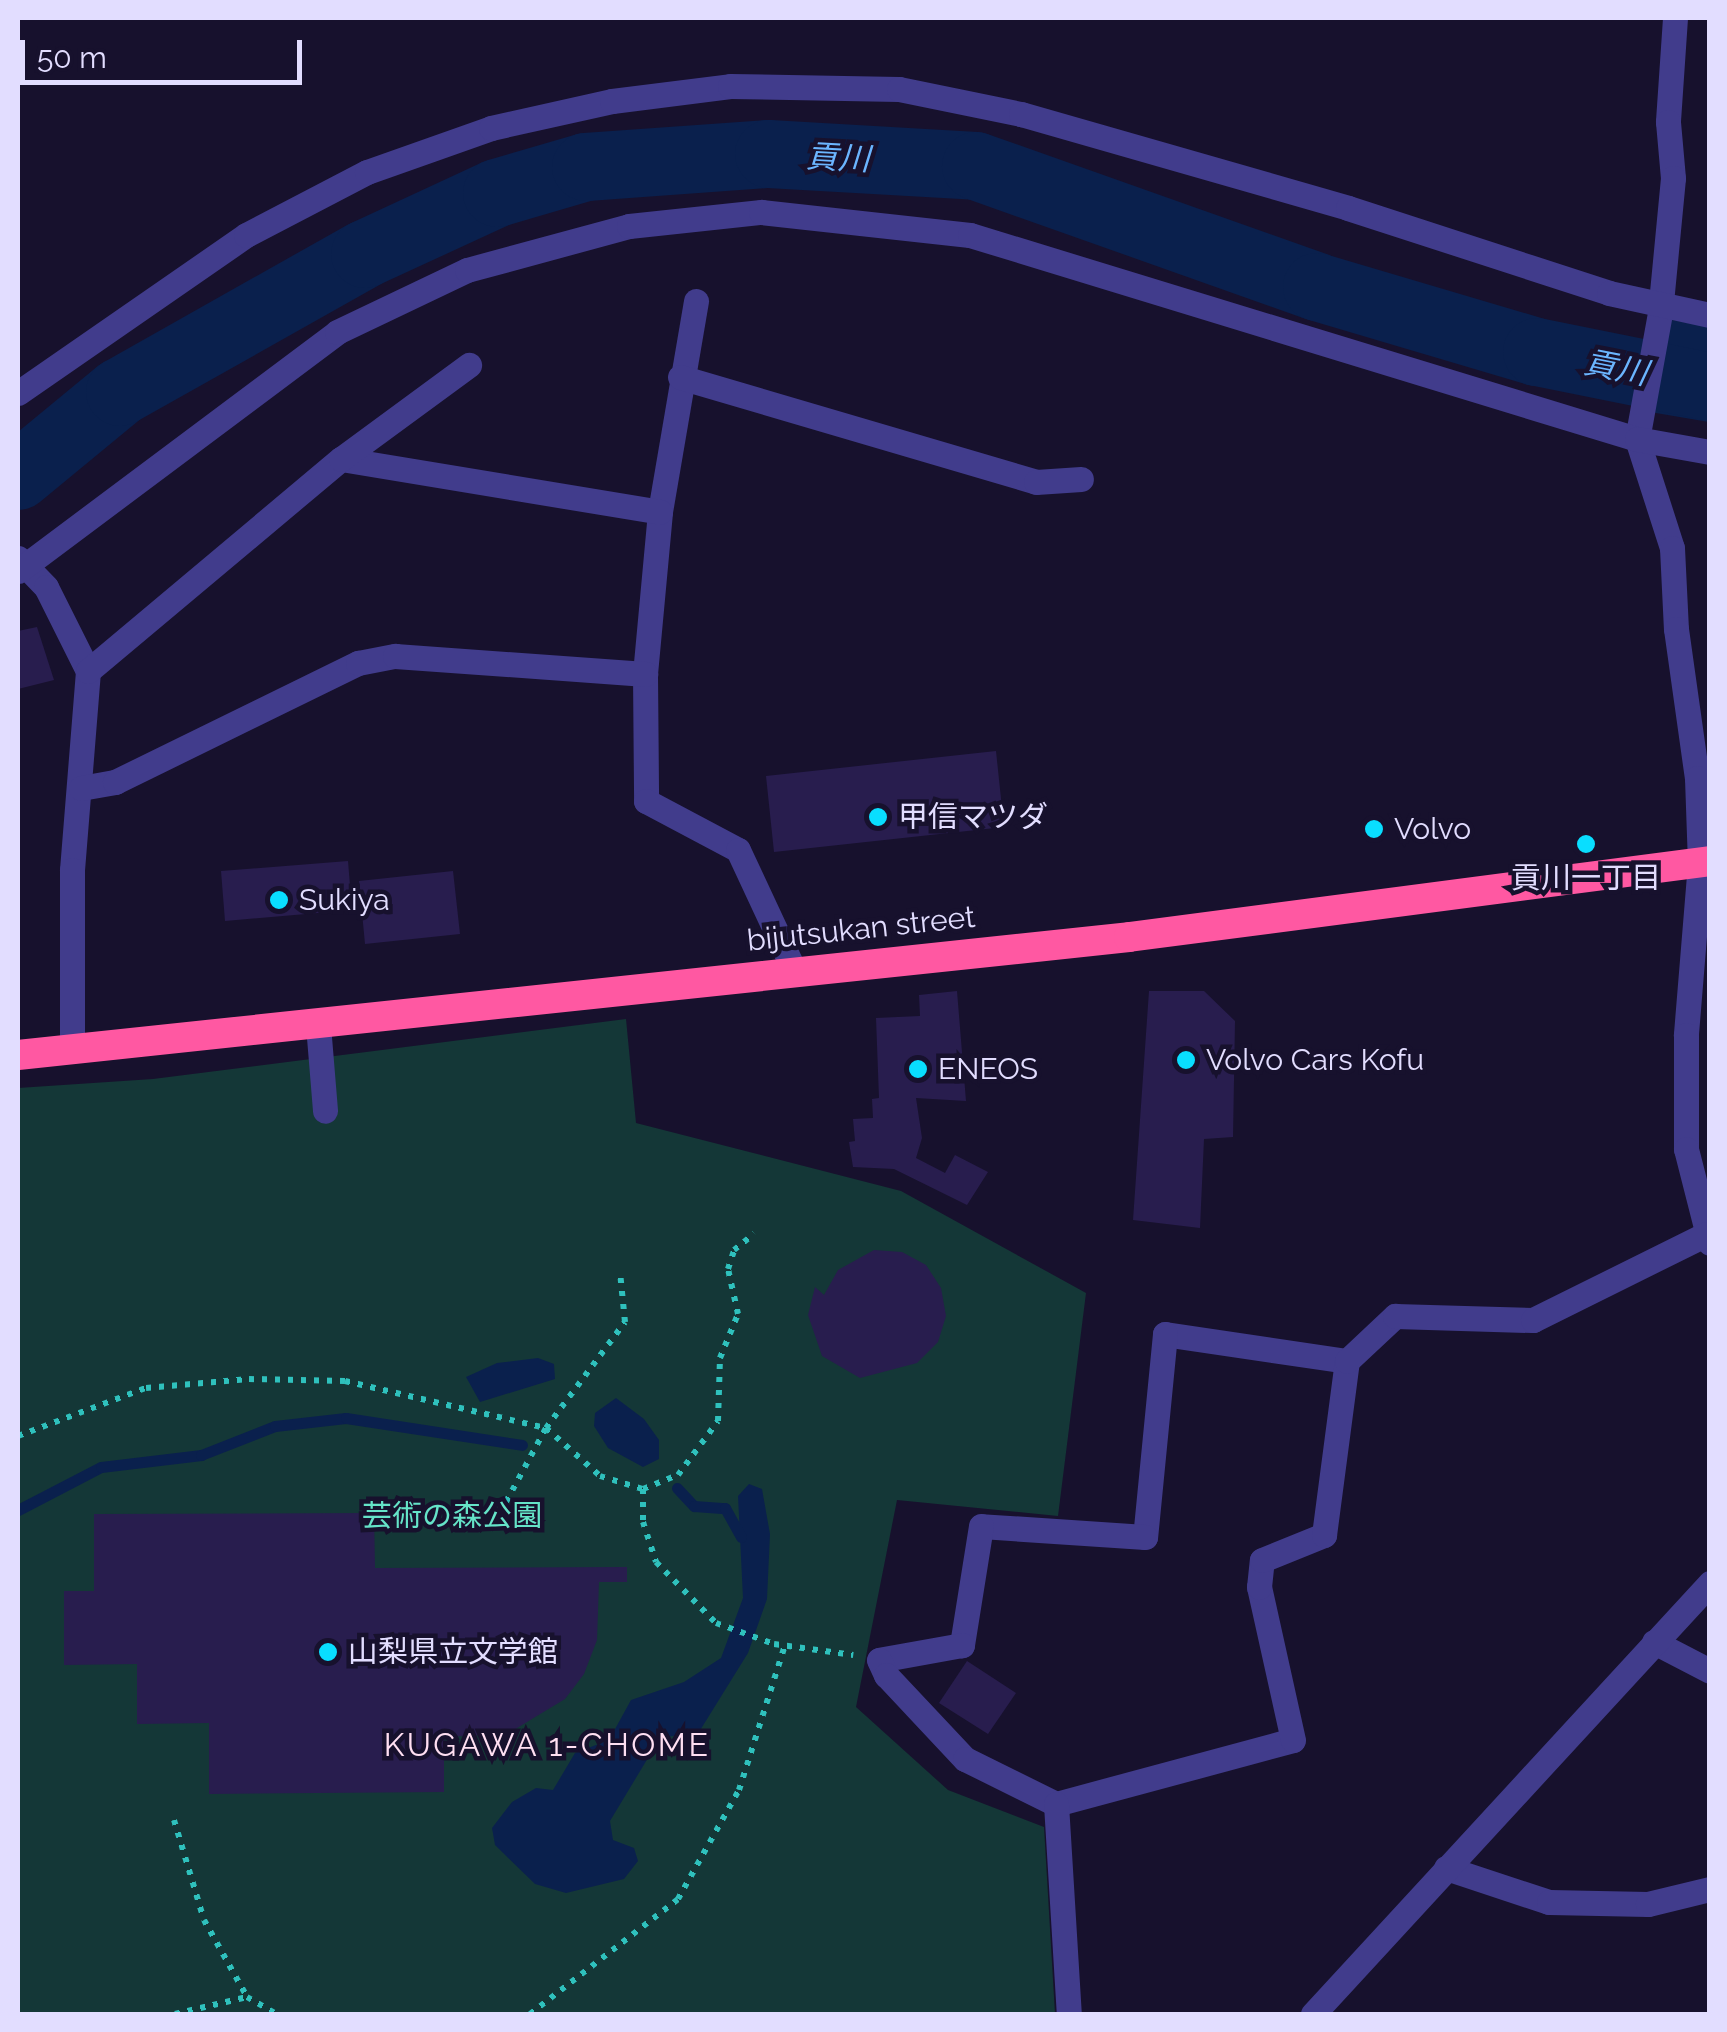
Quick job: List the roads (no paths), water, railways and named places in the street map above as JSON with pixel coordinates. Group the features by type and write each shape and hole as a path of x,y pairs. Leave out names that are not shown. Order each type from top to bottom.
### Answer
{"highway":[{"name":"bijutsukan street","path":"18,1055 1148,934 1705,862"}],"street":[{"path":"1347,1361 1165,1334 1145,1537 980,1526 962,1645 879,1660 965,1759 1056,1804 1292,1740 1259,1586 1262,1560 1324,1535 1347,1361 1395,1316 1533,1320 1708,1239 1686,1149 1686,1036 1705,862 1672,548 1638,433 1660,309 1672,178 1668,122 1675,18"},
{"path":"18,393 246,235 367,172 491,128 612,100 730,86 899,89 1021,114 1660,309 1710,314"},
{"path":"72,1051 72,870 88,671 46,588 20,563 337,332 467,270 629,226 761,212 970,235 1710,452"},
{"path":"696,301 660,512 645,674 646,801 738,850 794,970"},
{"path":"88,671 341,458 469,365"},
{"path":"680,377 1036,482 1081,479"},
{"path":"341,458 660,512"},
{"path":"81,788 115,782 358,663 395,656 645,674"},
{"path":"318,1025 325,1111"},
{"path":"1313,2014 1710,1583"},
{"path":"1654,1642 1710,1671"},
{"path":"1056,1804 1069,2014"},
{"path":"1446,1868 1549,1902 1648,1904 1710,1889"}],"water":[{"path":"1667,319 1709,327 1709,422 1650,412"},
{"path":"538,1358 554,1364 555,1379 480,1402 466,1377 497,1363"},
{"path":"616,1398 644,1419 659,1440 659,1459 643,1467 608,1448 594,1426 595,1413"},
{"path":"749,1484 762,1489 770,1534 767,1599 748,1653 699,1732 660,1738 610,1821 613,1840 634,1848 638,1861 624,1879 566,1893 535,1884 495,1845 492,1828 512,1802 536,1788 553,1790 575,1753 609,1740 631,1700 684,1682 721,1658 743,1598 738,1496"}],"waterway":[{"name":"貢川","path":"18,476 120,392 365,254 497,193 586,167 769,154 976,166 1317,287 1537,352 1710,387"},
{"path":"18,1510 101,1467 201,1455 275,1426 346,1418 522,1445"},
{"path":"677,1488 694,1506 725,1508 741,1537"}],"place":[{"name":"甲信マツダ","path":"878,817"},
{"name":"Volvo","path":"1374,829"},
{"name":"貢川一丁目","path":"1586,844"},
{"name":"Sukiya","path":"279,900"},
{"name":"Volvo Cars Kofu","path":"1186,1060"},
{"name":"ENEOS","path":"918,1069"},
{"name":"山梨県立文学館","path":"328,1652"}],"district":[{"name":"KUGAWA 1-CHOME","path":"547,1745"}],"park label":[{"name":"芸術の森公園","path":"452,1516"}]}
